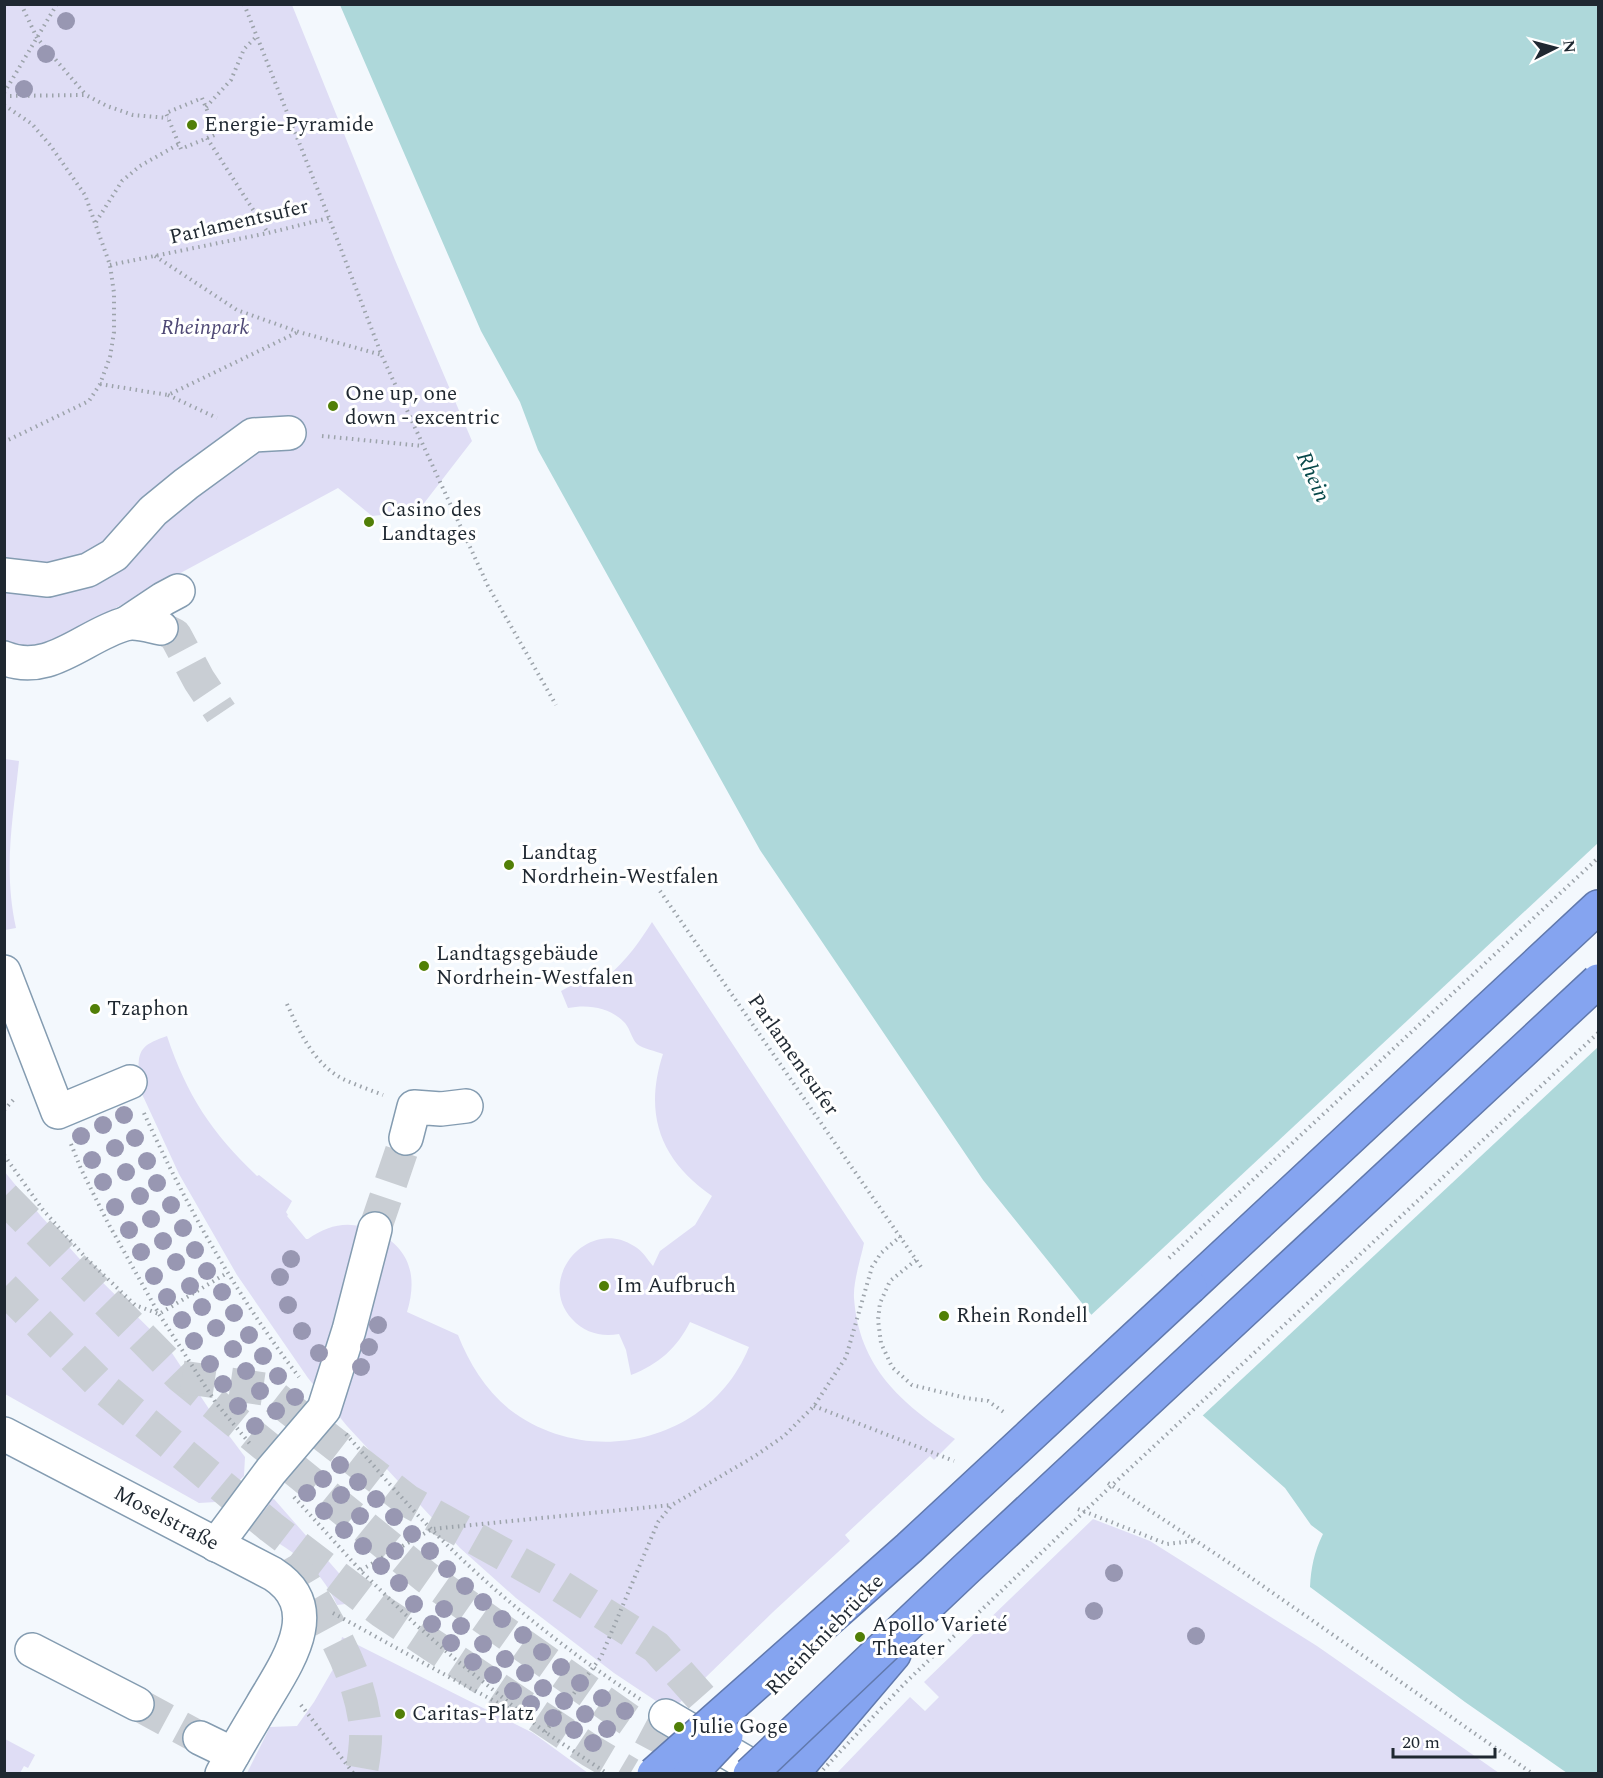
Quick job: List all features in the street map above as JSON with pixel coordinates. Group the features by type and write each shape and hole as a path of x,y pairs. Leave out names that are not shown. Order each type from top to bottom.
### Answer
{"highway":[{"path":"654,1773 909,1548 1599,907"},
{"path":"750,1773 1599,981"},
{"name":"Rheinkniebrücke","path":"690,1773 909,1548"},
{"path":"792,1773 965,1570"}],"street":[{"path":"4,575 48,580 88,570 114,555 153,511 253,435 289,433"},
{"path":"4,658 25,663 42,661 66,653 127,623 178,591"},
{"path":"127,623 162,628"},
{"path":"4,972 58,1112 130,1082"},
{"path":"410,1122 441,1109 466,1106"},
{"path":"216,1545 271,1471 324,1409 349,1330 375,1229"},
{"name":"Moselstraße","path":"4,1434 273,1574 293,1591"},
{"path":"200,1738 228,1764 292,1655 299,1612 293,1591"},
{"path":"32,1650 137,1704"},
{"path":"666,1716 765,1773"}],"path":[{"path":"21,4 37,38 86,95 107,106 133,115 168,118"},
{"path":"4,95 57,4"},
{"name":"Parlamentsufer","path":"243,4 382,356 488,586 556,705"},
{"path":"206,107 231,80 244,49 257,36"},
{"path":"4,95 86,95"},
{"path":"202,98 206,107 217,135 182,149 166,112 202,98"},
{"path":"4,105 32,124 50,144 85,195 110,265 114,293 114,332 110,357 100,384 89,401 4,442"},
{"path":"207,138 268,233"},
{"path":"96,223 122,181 140,166 179,144"},
{"name":"Parlamentsufer","path":"110,265 268,233 329,218"},
{"name":"Parlamentsufer","path":"155,256 237,310 298,332 382,356"},
{"path":"168,395 298,332"},
{"path":"100,384 168,395 253,435"},
{"path":"289,433 423,446"},
{"name":"Parlamentsufer","path":"660,891 921,1267"},
{"path":"287,1004 298,1029 318,1059 327,1068 410,1122"},
{"path":"819,1773 904,1683 1101,1496 1599,1033"},
{"path":"130,1082 165,1161 227,1273 292,1368 324,1409 432,1529 534,1622 593,1668 666,1716"},
{"path":"4,1155 43,1210 87,1259 135,1305 159,1314 227,1273"},
{"path":"545,1732 593,1668 605,1646 658,1522 672,1505 755,1456 784,1436 814,1406 846,1357 872,1267 881,1253 901,1236"},
{"path":"916,1260 890,1281 880,1303 878,1320 881,1343 892,1367 912,1385 988,1401 1007,1414"},
{"path":"1106,1481 1247,1575 1533,1773"},
{"path":"361,1570 432,1529 672,1505"},
{"path":"293,1591 448,1677 526,1717"},
{"path":"275,1683 300,1704 354,1773"}],"green space":[{"name":"Rheinpark","path":"4,5 292,5 395,260 472,441 418,511 372,516 338,488 62,637 26,646 5,641"},
{"path":"5,759 19,761 10,864 10,885 16,928 5,930"},
{"path":"652,922 864,1243 854,1298 864,1344 874,1363 901,1397 955,1439 934,1460 930,1456 845,1535 850,1541 671,1711 614,1673 516,1598 460,1548 347,1426 308,1378 237,1275 179,1174 136,1081 139,1077 139,1060 143,1050 151,1042 167,1036 192,1095 214,1129 257,1176 259,1175 292,1201 286,1212 287,1216 306,1239 332,1227 349,1225 374,1231 396,1245 408,1264 411,1275 412,1286 407,1312 458,1335 479,1375 492,1393 509,1409 541,1428 575,1439 610,1442 645,1437 677,1425 707,1405 731,1379 749,1347 690,1322 679,1340 666,1354 650,1366 631,1375 626,1350 619,1334 606,1335 588,1331 572,1319 562,1303 560,1286 563,1270 572,1256 584,1245 600,1239 617,1239 637,1248 653,1266 660,1251 695,1225 712,1196 680,1168 661,1135 656,1117 655,1097 657,1076 663,1054 637,1044 625,1023 613,1013 583,1006 568,1008 561,991 587,977 595,987 626,958"},
{"path":"4,1171 87,1267 168,1347 209,1409 245,1457 244,1476 216,1502 199,1503 5,1394"},
{"path":"274,1499 359,1596 354,1603 337,1605 320,1577 310,1566 245,1523 268,1500"},
{"path":"1093,1519 1150,1541 1317,1646 1499,1773 837,1773 910,1697 925,1711 939,1697 924,1682"},
{"name":"Caritas-Platz","path":"342,1637 533,1733 588,1773 247,1773 270,1727 297,1726 314,1702 336,1664"},
{"path":"5,1739 35,1755 28,1768 24,1766 20,1773 5,1773"}],"water":[{"name":"Rhein","path":"340,5 1598,5 1598,1773 1567,1773 1465,1702 1310,1587 1317,1547 1323,1534 1311,1525 1285,1488 1098,1323 983,1180 760,850 538,450 520,402 481,331"}],"pier":[{"path":"1598,843 1598,1047 1200,1418 1096,1326 1089,1317"}],"tunnel":[{"path":"161,628 175,635 199,680 221,713"},
{"path":"375,1229 406,1138"},
{"path":"4,1197 180,1376 426,1577 632,1722 729,1774"},
{"path":"4,1288 106,1390 271,1527 381,1611 591,1751 630,1774"},
{"path":"182,1377 264,1389 408,1501 557,1584 656,1647 721,1720 732,1740"},
{"path":"289,1557 335,1637 361,1700 366,1729 361,1774"},
{"path":"137,1704 200,1738"}],"place":[{"name":"Energie-Pyramide","path":"192,125"},
{"name":"One up, one down - excentric","path":"333,406"},
{"name":"Casino des Landtages","path":"369,522"},
{"name":"Landtag Nordrhein-Westfalen","path":"509,865"},
{"name":"Landtagsgebäude Nordrhein-Westfalen","path":"424,966"},
{"name":"Tzaphon","path":"95,1009"},
{"name":"Im Aufbruch","path":"604,1286"},
{"name":"Rhein Rondell","path":"944,1316"},
{"name":"Apollo Varieté Theater","path":"860,1637"},
{"name":"Caritas-Platz","path":"400,1714"},
{"name":"Julie Goge","path":"679,1727"}]}
